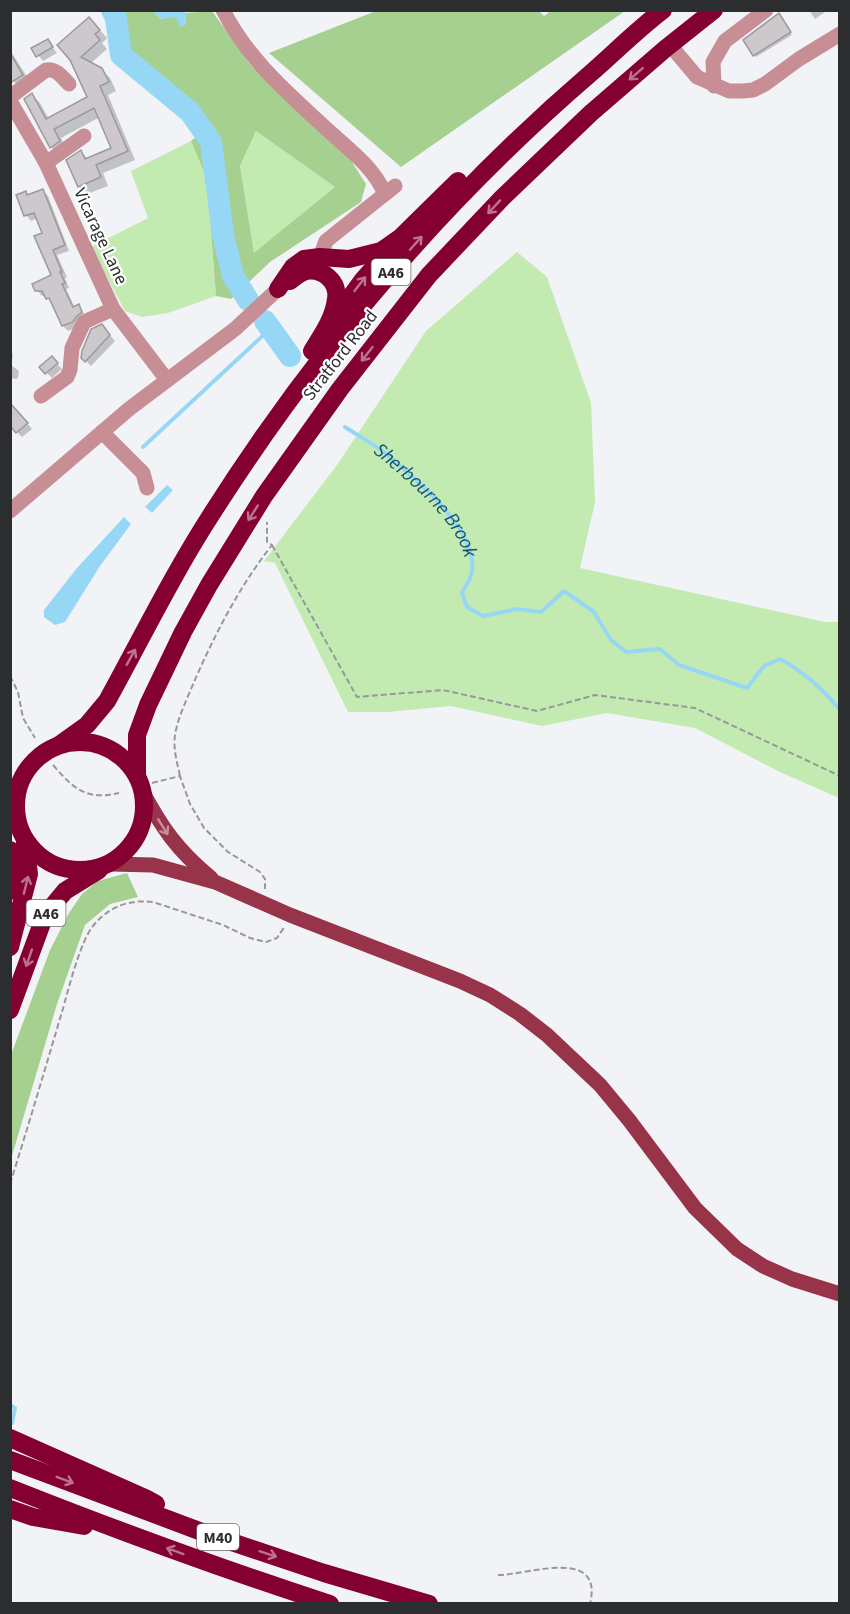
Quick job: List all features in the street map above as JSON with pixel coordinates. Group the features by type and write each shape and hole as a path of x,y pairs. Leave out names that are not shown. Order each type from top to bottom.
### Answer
{"highway":[{"name":"Stratford Road","path":"59,745 87,725 107,701 210,515 309,370 402,258 453,202 509,146 663,10"},
{"name":"Stratford Road","path":"143,783 137,735 148,705 183,632 236,539 314,424 429,275 502,198 591,113 714,10"},
{"path":"210,515 274,404 362,281 401,237 487,153 632,38"},
{"path":"278,289 297,262 320,257 338,259 369,255 381,251 401,237"},
{"path":"278,289 306,271 327,275 333,282 337,298 325,331"},
{"path":"10,891 14,872 16,838 15,780 41,757 59,745 77,743 109,749 121,757 143,783 139,831 132,844 107,866 72,868 60,866 16,838"},
{"name":"A46","path":"10,947 29,874 16,838"},
{"name":"A46","path":"10,1010 45,915 65,891 107,866"},
{"name":"M40","path":"10,1438 145,1497 202,1532"},
{"name":"M40","path":"10,1460 202,1532 324,1573 429,1604"},
{"name":"M40","path":"10,1488 232,1572 330,1604"},
{"name":"M40","path":"10,1509 33,1518 119,1531"}],"main road":[{"path":"143,783 164,830 180,852 215,882"},
{"path":"107,866 153,865 215,882 290,915 490,995 520,1014 572,1057 629,1120 695,1208 737,1249 773,1270 840,1294"}],"street":[{"path":"223,10 240,42 252,57 286,92 360,158 390,190 326,241 320,257"},
{"path":"714,86 713,62 725,41 766,10"},
{"path":"670,45 697,77 729,92 753,90 765,84 840,34"},
{"path":"10,99 46,70 50,69 58,73 69,84"},
{"name":"Vicarage Lane","path":"10,99 46,163 112,309 167,380"},
{"path":"46,163 84,136"},
{"path":"10,511 102,432 235,330 278,289"},
{"path":"41,396 67,377 72,348 84,321 112,309"},
{"path":"102,432 143,473 147,489"}],"path":[{"path":"267,518 267,542 272,545 357,697 443,690 537,711 595,695 695,708 840,776"},
{"path":"261,903 265,879 260,872 228,852 204,828 190,804 176,759 175,737 185,703 223,621 245,583 272,545"},
{"path":"10,676 18,692 24,718 35,738"},
{"path":"53,765 70,785 84,793 109,795 119,793"},
{"path":"143,783 180,776"},
{"path":"10,1184 70,982 88,935 103,915 124,903 144,900 223,925 250,938 266,942 281,934 290,915"},
{"path":"498,1575 572,1567 586,1575 590,1581 592,1596 590,1604"}],"green space":[{"path":"112,11 153,11 161,19 177,16 186,25 185,13 212,11 250,64 350,159 366,184 361,202 270,262 231,299 216,296 207,179 191,141 203,131 190,112 121,55 116,18","holes":["256,131 335,187 254,253 240,166"]},
{"path":"376,11 539,11 544,16 551,11 625,11 401,167 269,53"},
{"path":"256,131 335,187 254,254 240,166"},
{"path":"191,141 207,179 216,296 168,313 142,317 125,311 91,247 148,218 131,171"},
{"path":"517,252 547,277 591,403 595,502 580,568 825,622 839,622 839,798 780,772 695,728 607,713 542,726 451,706 388,712 348,712 275,563 264,561 337,465 426,331"},
{"path":"127,873 138,897 110,904 85,925 57,1004 11,1159 11,1055 50,950 69,913 82,894 98,881"}],"water":[{"path":"153,11 185,11 186,25 180,27 176,17 161,19"},
{"path":"167,485 173,490 152,513 145,507"},
{"path":"124,517 131,524 100,566 65,622 55,625 44,617 44,610 77,568"}],"building":[{"path":"779,13 791,32 753,56 743,40"},
{"path":"89,17 100,30 95,34 100,40 81,57 102,68 109,82 100,86 128,151 96,165 101,177 78,187 66,160 81,150 85,159 111,148 94,108 54,129 60,141 50,148 24,99 32,93 46,119 87,97 70,60 57,45"},
{"path":"48,39 53,47 36,57 31,48"},
{"path":"10,53 23,75 10,83"},
{"path":"43,189 65,245 53,250 65,283 62,284 73,307 79,304 82,312 73,322 62,326 49,298 46,299 42,291 35,291 32,284 51,275 34,236 42,233 34,213 24,216 16,195 26,191 27,195"},
{"path":"102,324 110,335 85,362 81,358 82,351 91,329"},
{"path":"52,356 58,363 45,374 39,367"},
{"path":"10,403 28,423 16,433 10,426"}],"waterway":[{"name":"Sherbourne Brook","path":"112,10 116,18 121,55 190,112 211,142 223,234 233,276 248,300"},
{"name":"Sherbourne Brook","path":"265,321 290,356"},
{"path":"143,447 270,329"},
{"name":"Sherbourne Brook","path":"345,427 380,449 403,468 431,494 456,524 466,540 471,556 472,572 462,593 467,607 483,616 517,609 541,612 564,591 593,611 611,640 626,652 660,649 679,665 747,688 764,666 780,659 813,682 840,710"},
{"path":"10,1405 15,1408 12,1423"}]}
